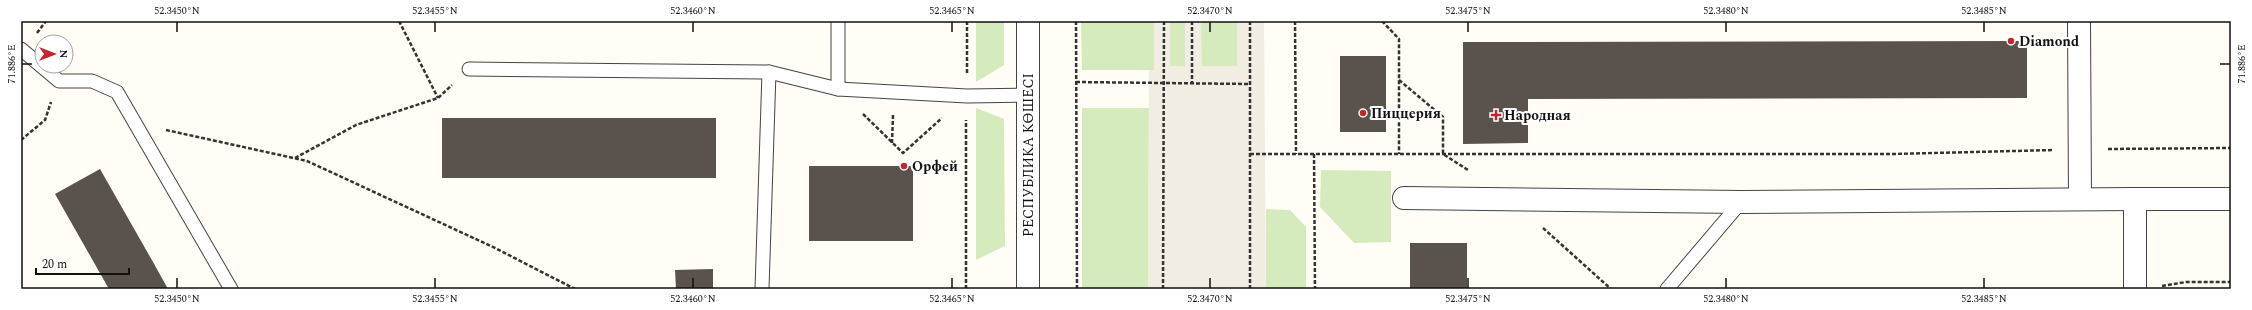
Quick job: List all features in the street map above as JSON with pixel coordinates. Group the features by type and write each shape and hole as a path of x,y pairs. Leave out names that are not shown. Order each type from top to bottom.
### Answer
{"street":[{"name":"РЕСПУБЛИКА КӨШЕСІ","path":"1028,21 1028,289"},
{"path":"2078,21 2080,199"},
{"path":"1404,198 1741,202 2231,199"},
{"path":"2135,199 2135,288"}],"lane":[{"path":"838,21 838,89"},
{"path":"21,49 59,81 92,81 117,92 231,289"},
{"path":"469,69 769,72 838,89 966,96 1028,95"},
{"path":"762,289 769,72"},
{"path":"1667,289 1741,202"}],"path":[{"path":"399,21 438,98"},
{"path":"966,289 967,21"},
{"path":"1076,21 1077,289"},
{"path":"1163,289 1164,21"},
{"path":"1192,21 1192,84"},
{"path":"1250,21 1250,289"},
{"path":"1296,21 1296,154"},
{"path":"1382,21 1399,39 1399,154"},
{"path":"294,158 356,125 438,98 469,69"},
{"path":"21,140 44,120 59,81"},
{"path":"1076,82 1250,84"},
{"path":"838,89 902,153 966,96"},
{"path":"892,143 894,92"},
{"path":"136,124 307,161 493,247 575,289"},
{"path":"1250,154 1893,154 2079,149 2231,148"},
{"path":"1314,154 1315,289"},
{"path":"2135,288 2186,282 2231,282"}],"green space":[{"path":"976,21 1004,21 1004,65 976,82"},
{"path":"1081,21 1154,21 1154,70 1082,70"},
{"path":"1170,21 1185,21 1185,66 1170,66"},
{"path":"1201,21 1237,21 1237,66 1201,66"},
{"path":"976,108 1004,119 1005,246 976,260"},
{"path":"1082,108 1149,108 1148,289 1082,289"},
{"path":"1321,170 1391,171 1391,242 1354,243 1320,207"},
{"path":"1266,209 1290,210 1306,227 1306,289 1266,289"}],"shaded area":[{"path":"1154,21 1170,21 1170,66 1185,66 1185,21 1201,21 1202,66 1237,66 1237,21 1264,21 1266,289 1148,289 1149,70 1154,70"}],"building":[{"path":"2027,41 2027,98 1528,99 1528,143 1463,144 1463,42"},
{"name":"Пиццерия","path":"1340,56 1386,56 1386,132 1340,132"},
{"path":"442,118 716,118 716,178 442,178"},
{"path":"809,166 913,166 913,241 809,241"},
{"path":"100,169 168,289 109,289 55,194"},
{"path":"1410,243 1467,243 1467,289 1410,289"},
{"path":"713,269 713,289 676,289 675,270"}],"place":[{"name":"Diamond","path":"2011,41"},
{"name":"Пиццерия","path":"1363,113"},
{"name":"Народная","path":"1496,115"},
{"name":"Орфей","path":"904,166"}]}
